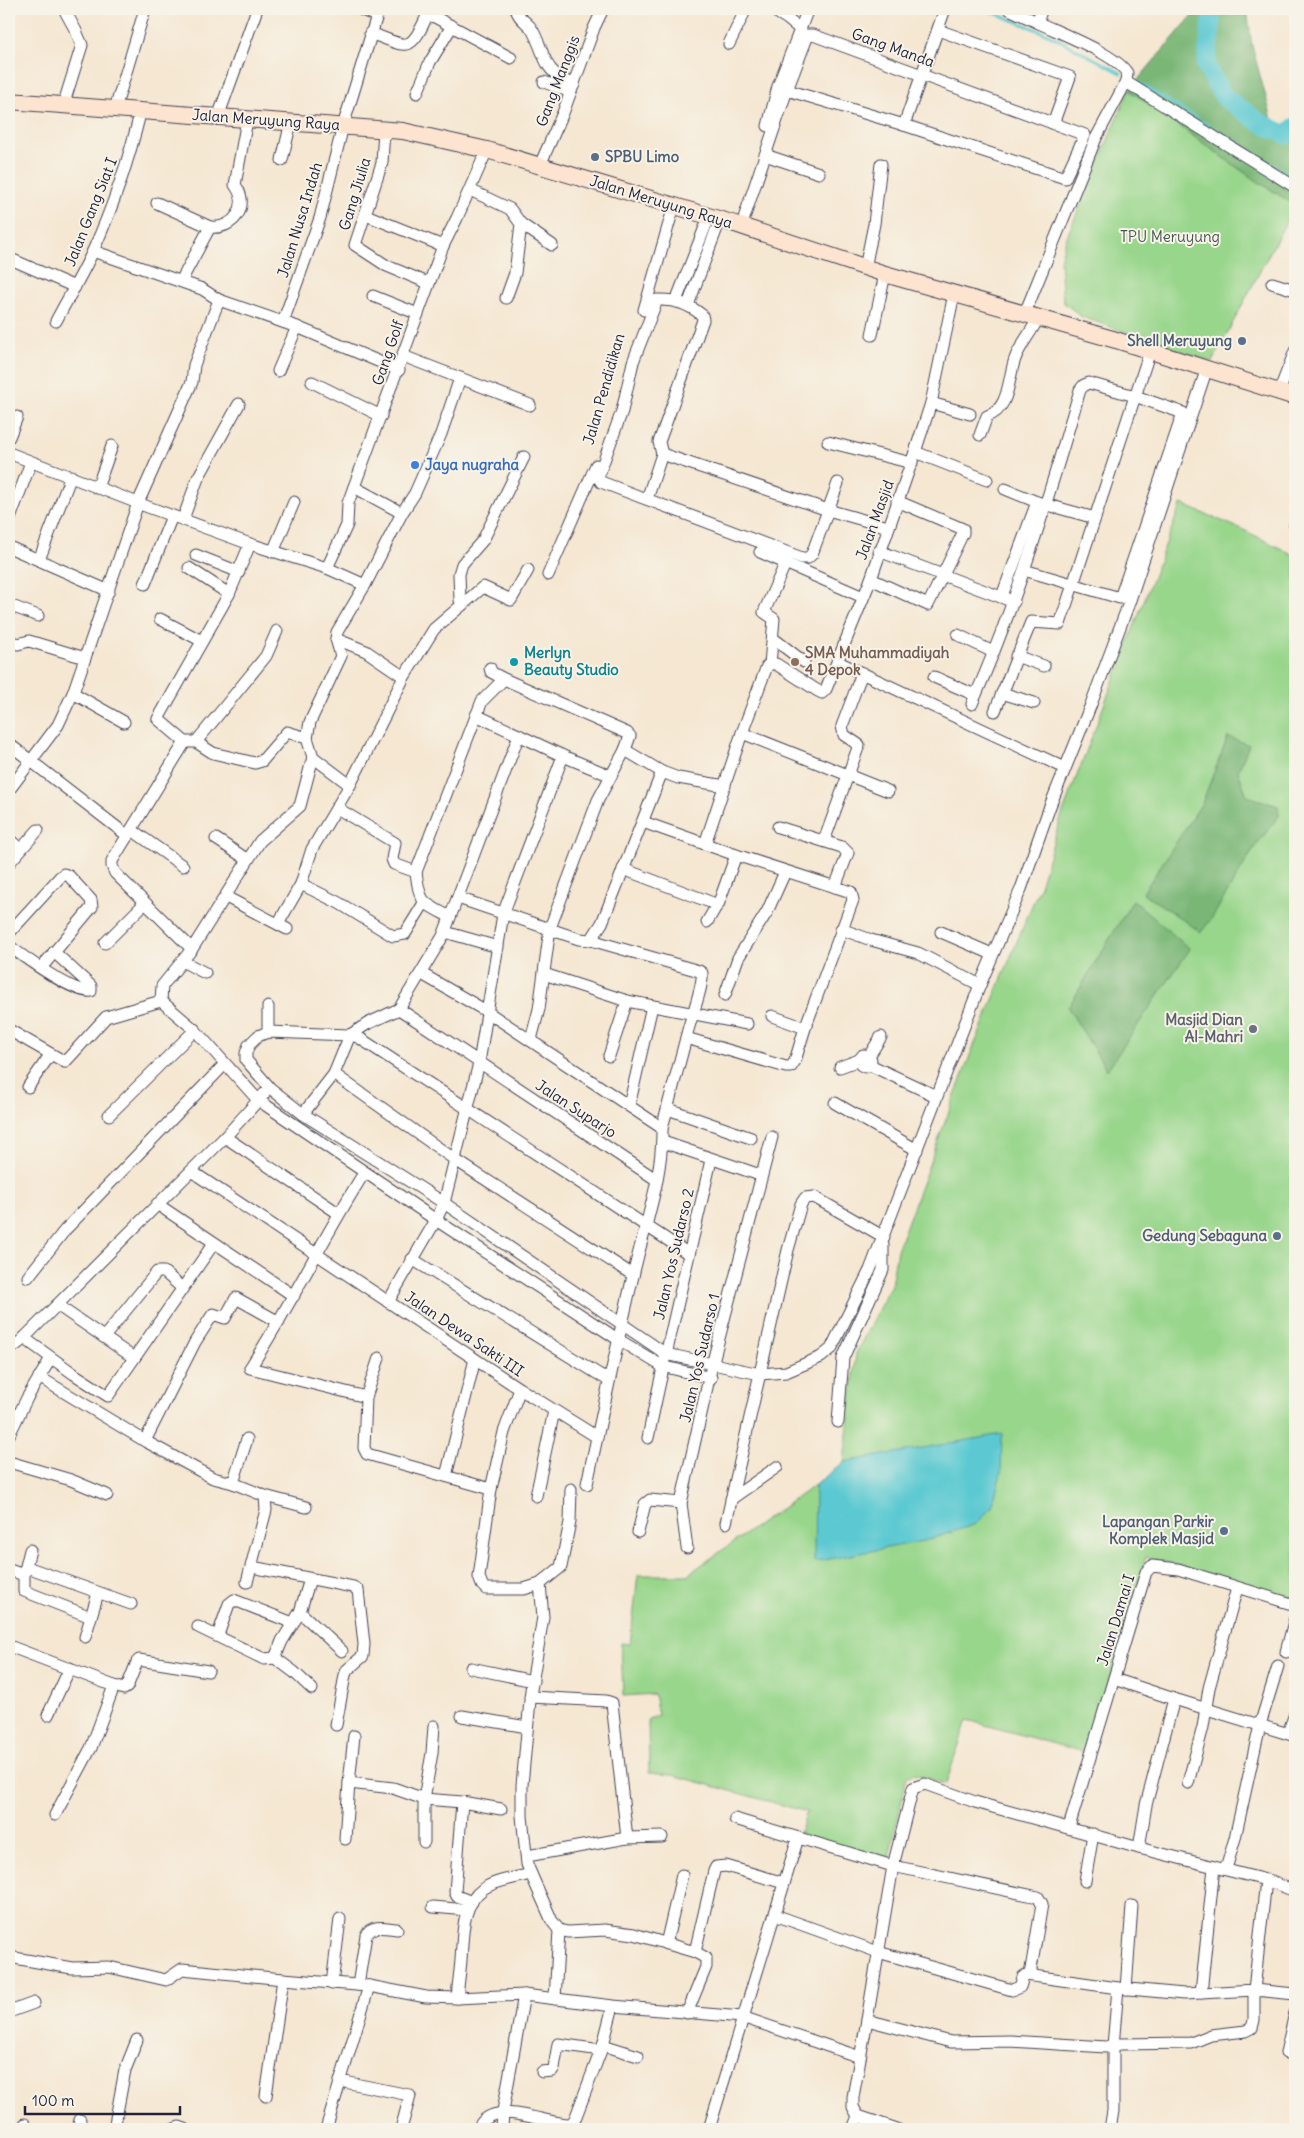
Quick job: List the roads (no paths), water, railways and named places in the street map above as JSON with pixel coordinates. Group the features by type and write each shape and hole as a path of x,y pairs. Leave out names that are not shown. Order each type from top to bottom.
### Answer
{"main road":[{"name":"Jalan Meruyung Raya","path":"9,101 404,131 488,150 726,222 865,268 1150,350 1295,397"}],"street":[{"path":"62,106 82,45 64,9"},
{"path":"115,109 145,9"},
{"path":"218,118 257,9"},
{"path":"360,9 378,12"},
{"path":"516,9 519,18 533,31 543,56 548,61 549,68 573,89"},
{"name":"Gang Manggis","path":"540,165 573,89 594,28 603,9"},
{"path":"729,44 746,9"},
{"path":"771,9 801,30"},
{"path":"688,305 767,130 778,86 808,9"},
{"path":"787,90 904,125 944,9"},
{"path":"1009,9 1083,43 1116,62 1126,78 1295,187"},
{"path":"1036,22 1042,9"},
{"name":"Jalan Nusa Indah","path":"283,322 320,218 343,126 378,12"},
{"path":"370,33 404,45 412,43 417,39 430,16 511,58"},
{"path":"417,93 430,62 452,26"},
{"path":"938,30 1070,77 1053,124"},
{"name":"Gang Manda","path":"726,222 766,155 787,90 808,35 813,35 1085,135 1065,178 904,125"},
{"path":"980,435 988,416 994,414 1004,400 1015,358 1092,147 1126,78"},
{"path":"544,82 573,89"},
{"name":"Jalan Gang Siat I","path":"56,321 76,287 93,251 130,157 141,110"},
{"path":"157,203 210,227 218,228 232,222 242,208 241,195 235,184 247,120"},
{"path":"282,160 291,122"},
{"name":"Gang Jiulia","path":"384,129 382,163 355,245 387,266 428,284"},
{"name":"Gang Golf","path":"327,568 347,524 348,503 399,370 428,284 443,246 488,150"},
{"path":"766,155 819,173"},
{"path":"865,268 874,224 881,164"},
{"path":"470,190 510,209 521,224 552,245"},
{"name":"Jalan Pendidikan","path":"548,575 604,447 617,405 625,362 650,296 674,206"},
{"path":"366,215 443,246"},
{"path":"676,301 726,222"},
{"path":"506,298 515,273 521,224"},
{"path":"181,281 210,227"},
{"path":"93,251 202,289 219,300 298,327 399,370"},
{"path":"13,260 76,287"},
{"path":"872,335 885,274"},
{"path":"1272,283 1295,290"},
{"name":"Jalan Masjid","path":"770,664 776,664 822,693 826,689 871,579 879,551 914,458 931,402 954,294"},
{"path":"373,296 418,314"},
{"path":"9,790 58,725 73,694 138,503 192,382 194,365 219,300"},
{"path":"647,499 662,454 659,442 703,320 702,315 688,305 676,301 657,300 633,362 622,411 598,476 601,482 607,486 647,499 802,558 808,558 812,554 838,483"},
{"path":"278,371 298,327"},
{"path":"994,711 1031,622 1060,624 1150,350"},
{"path":"1279,392 1295,351"},
{"path":"403,356 530,405"},
{"path":"689,1254 358,1038 350,1035 268,1032 258,1036 249,1045 246,1060 270,1088 303,1114 444,1203 666,1354 760,1374 786,1372 821,1357 831,1349 884,1237 936,1096 992,954 1020,889 1064,768 1090,707 1129,603 1208,368"},
{"path":"161,1001 162,986 192,949 260,841 300,806 313,757 307,738 310,722 341,656 336,639 337,632 415,492 441,434 460,378"},
{"path":"312,382 381,416"},
{"path":"934,677 974,699 1014,602 1042,503 1080,390 1084,385 1089,383 1135,396 1183,413 1120,598 1024,570"},
{"path":"931,402 970,414"},
{"path":"145,584 198,478 239,404"},
{"path":"9,437 17,417"},
{"path":"828,442 914,458 987,480"},
{"path":"97,488 112,446"},
{"path":"9,453 71,476 97,488 273,552 327,568 365,584"},
{"path":"662,454 828,510 888,527"},
{"path":"462,605 460,600 459,574 462,564 483,540 524,457"},
{"path":"9,521 11,509 31,462"},
{"path":"40,560 71,476"},
{"path":"354,487 402,513"},
{"path":"1005,489 1042,503 1095,518"},
{"path":"871,579 928,605 944,576 964,530 897,501"},
{"path":"273,552 294,502"},
{"path":"1002,596 1042,503"},
{"path":"250,544 229,594 158,719 190,742 213,753 255,763 262,761 287,732 307,738"},
{"path":"9,547 109,591"},
{"path":"879,551 1014,602"},
{"path":"760,552 863,597"},
{"path":"196,555 239,572"},
{"path":"705,844 742,733 767,666 770,664 774,640 774,619 764,612 786,562"},
{"path":"189,568 229,594"},
{"path":"226,897 282,926 301,884 312,849 350,785 404,677 434,629 483,588 511,600 528,570"},
{"path":"9,605 38,616"},
{"path":"160,619 202,640"},
{"path":"192,949 115,873 112,860 190,742 266,656 278,631"},
{"path":"958,635 993,652"},
{"path":"336,639 366,651 404,677"},
{"path":"774,640 804,662"},
{"path":"9,641 18,644 29,641 85,658"},
{"path":"1016,656 1044,666"},
{"path":"838,662 1064,768"},
{"path":"490,668 491,672 504,679 630,736 625,750 598,800 550,928 539,1009 531,1040"},
{"path":"824,840 847,773 859,745 844,735 842,726 862,673"},
{"path":"450,917 424,903 418,892 416,872 482,701 504,679"},
{"path":"1002,692 1034,703"},
{"path":"73,694 124,722"},
{"path":"476,715 563,756 611,776"},
{"path":"742,733 847,773 888,791"},
{"path":"303,1114 334,1074 350,1035 399,1009 422,974 445,932 519,735"},
{"path":"9,744 130,833 184,866"},
{"path":"625,750 662,772 691,781 725,786"},
{"path":"388,1302 444,1203 480,1063 486,1011 503,914 563,756"},
{"path":"313,757 350,785"},
{"path":"591,940 602,923 662,772"},
{"path":"337,808 395,843 392,859 394,864 416,872"},
{"path":"642,822 785,872 852,892 853,895 805,1028 796,1061 791,1067 786,1068 686,1038"},
{"path":"778,827 824,840 842,847 848,853 835,887"},
{"path":"9,863 38,830"},
{"path":"9,839 20,849"},
{"path":"216,839 248,860"},
{"path":"707,922 716,905 719,904 736,855"},
{"path":"623,869 716,905"},
{"path":"724,995 738,958 767,912 785,872"},
{"path":"9,934 60,877 64,874 69,876 91,900 92,907 41,968"},
{"path":"301,884 339,903 393,936 405,934 424,903"},
{"path":"458,898 579,939 591,940 702,973 702,982 662,1128 657,1180 608,1380 587,1484"},
{"path":"106,943 145,903"},
{"path":"841,929 871,940 918,953 980,985"},
{"path":"445,932 498,947"},
{"path":"941,932 992,954"},
{"path":"9,946 41,968 85,992 91,991 92,986 54,952"},
{"path":"182,961 205,973"},
{"path":"422,974 486,1011 662,1128"},
{"path":"544,974 627,1001 747,1024"},
{"path":"161,1001 195,1030 258,1100 619,1340 662,1366 711,1378"},
{"path":"9,1030 65,1062 106,1017 161,1001"},
{"path":"609,1056 627,1001"},
{"path":"629,1106 652,1006"},
{"path":"268,1007 268,1032"},
{"name":"Jalan Suparjo","path":"399,1009 657,1180"},
{"path":"772,1016 805,1028"},
{"path":"109,1115 195,1030"},
{"path":"840,1067 866,1060 881,1037"},
{"path":"28,1088 50,1055"},
{"path":"866,1060 936,1096"},
{"path":"28,1277 65,1230 225,1064"},
{"path":"334,1074 454,1159 633,1275"},
{"path":"9,1350 24,1338 225,1137 270,1088"},
{"path":"835,1103 917,1150"},
{"path":"668,1109 751,1138"},
{"path":"225,1137 338,1213"},
{"name":"Jalan Yos Sudarso 1","path":"687,1548 680,1503 711,1378 712,1364 760,1175 772,1137"},
{"path":"662,1142 760,1175"},
{"name":"Jalan Yos Sudarso 2","path":"648,1438 662,1366 711,1160"},
{"name":"Jalan Dewa Sakti III","path":"191,1171 318,1253 388,1302 520,1389 597,1437"},
{"path":"364,1172 338,1213 279,1322 250,1368 366,1397"},
{"path":"726,1524 788,1250 798,1213 805,1198 814,1197 884,1237"},
{"path":"157,1204 294,1296"},
{"path":"838,1422 842,1358 883,1270 884,1237"},
{"path":"24,1338 108,1396 214,1243"},
{"path":"412,1259 608,1380"},
{"path":"104,1337 157,1272 164,1272 182,1288"},
{"path":"145,1441 196,1342 213,1314 225,1318 236,1298 279,1322"},
{"path":"57,1305 134,1358"},
{"path":"9,1435 51,1358"},
{"path":"378,1358 366,1397 364,1448 367,1454 491,1489"},
{"path":"446,1476 476,1360"},
{"path":"39,1377 145,1441 213,1478 233,1483 265,1496 306,1507"},
{"path":"520,1389 504,1432 491,1489 479,1578 486,1589 524,1589 540,1584 561,1567 570,1522 571,1489"},
{"path":"536,1496 554,1411"},
{"path":"233,1483 247,1439"},
{"path":"9,1462 71,1480 107,1495"},
{"path":"731,1499 777,1467"},
{"path":"247,1582 266,1510 265,1496"},
{"path":"638,1532 647,1501 680,1503"},
{"path":"30,1550 24,1591 91,1617"},
{"name":"Jalan Damai I","path":"1069,1827 1146,1572 1152,1566 1178,1569 1295,1605"},
{"path":"252,1567 353,1587 358,1590 364,1650 345,1675 336,1725"},
{"path":"9,1570 26,1571 131,1604"},
{"path":"275,1658 282,1641 300,1612 310,1579"},
{"path":"540,1584 543,1617 527,1727 522,1816 528,1870 552,1921 559,1930 568,1932 605,1930 634,1934 695,1952 706,1958 707,1962 687,2013"},
{"path":"1188,1783 1205,1709 1237,1588"},
{"path":"85,1637 98,1593"},
{"path":"218,1635 229,1604 234,1600 293,1623"},
{"path":"300,1612 342,1651"},
{"path":"1286,1652 1295,1618"},
{"path":"198,1627 218,1635 264,1659 275,1658 312,1689"},
{"path":"9,1646 124,1689 127,1687 136,1662 139,1660 208,1671"},
{"path":"1202,1993 1220,1868 1235,1838 1260,1725 1278,1666"},
{"path":"48,1715 70,1668"},
{"path":"470,1668 531,1691 612,1703 626,1838"},
{"path":"1114,1679 1174,1700 1291,1735 1295,1714"},
{"path":"55,1815 91,1748 114,1686"},
{"path":"1139,1848 1146,1805 1174,1700"},
{"path":"462,1716 527,1727"},
{"path":"424,1842 424,1799 434,1726"},
{"path":"345,1839 354,1736"},
{"path":"349,1783 393,1788 424,1799 462,1802 501,1809"},
{"path":"897,2129 858,2116 853,2107 852,2097 867,2020 892,1866 913,1788 918,1785 925,1784 975,1802 1139,1848 1266,1880 1295,1891"},
{"path":"462,1802 454,1892 456,1896 469,1906"},
{"path":"734,1819 892,1866 1038,1896 1042,1904 1030,1976"},
{"path":"1085,1881 1093,1834"},
{"path":"527,1856 626,1838 662,1837"},
{"path":"709,2129 798,1838"},
{"path":"695,1952 716,1867 726,1866 784,1883"},
{"path":"457,1998 462,1935 469,1906 484,1888 531,1874"},
{"path":"666,1944 682,1875"},
{"path":"867,2020 962,2044 1010,2041 1106,2047 1120,2044 1191,2042 1218,2034 1246,2031 1252,2028 1254,2020 1254,1990 1266,1880"},
{"path":"433,1907 469,1906"},
{"path":"1110,2129 1113,2110 1113,2046 1132,1906"},
{"path":"775,1915 878,1952 1012,1990 1020,1987 1024,1977 1030,1976 1122,1988 1202,1993 1254,1990 1295,1994"},
{"path":"332,1984 340,1919"},
{"path":"326,2129 364,1986 366,1935 369,1930 374,1928 397,1929"},
{"path":"555,1999 559,1930"},
{"path":"9,1957 72,1968 109,1967 166,1980 182,1969 364,1986 426,1997 457,1998 524,1995 613,2006 742,2017 860,2057"},
{"path":"266,2096 283,1979"},
{"path":"502,2129 503,2112 524,1995"},
{"path":"9,2012 34,2003"},
{"path":"478,2129 483,2121 503,2112 571,2124 575,2119 602,2048 613,2006"},
{"path":"1286,2053 1295,2013"},
{"path":"114,2129 125,2070 138,2040"},
{"path":"542,2072 552,2071 554,2068 558,2044 602,2048 638,2056"},
{"path":"340,2081 409,2095 401,2129"},
{"path":"853,2129 858,2116"},
{"path":"174,2129 179,2127 185,2129"}],"water":[{"path":"1002,1434 1001,1473 992,1507 976,1524 928,1540 814,1562 815,1485 844,1462"}],"waterway":[{"path":"984,9 1048,34 1121,73"},
{"path":"1213,9 1206,66 1224,97 1259,122 1286,135 1295,127"},
{"path":"1129,77 1295,179"}],"place":[{"name":"SPBU Limo","path":"595,157"},
{"name":"Shell Meruyung","path":"1242,341"},
{"name":"Jaya nugraha","path":"415,465"},
{"name":"Merlyn Beauty Studio","path":"514,662"},
{"name":"SMA Muhammadiyah 4 Depok","path":"795,662"},
{"name":"Masjid Dian Al-Mahri","path":"1253,1029"},
{"name":"Gedung Sebaguna","path":"1277,1236"},
{"name":"Lapangan Parkir Komplek Masjid","path":"1224,1531"}],"park label":[{"name":"TPU Meruyung","path":"1170,237"}]}
